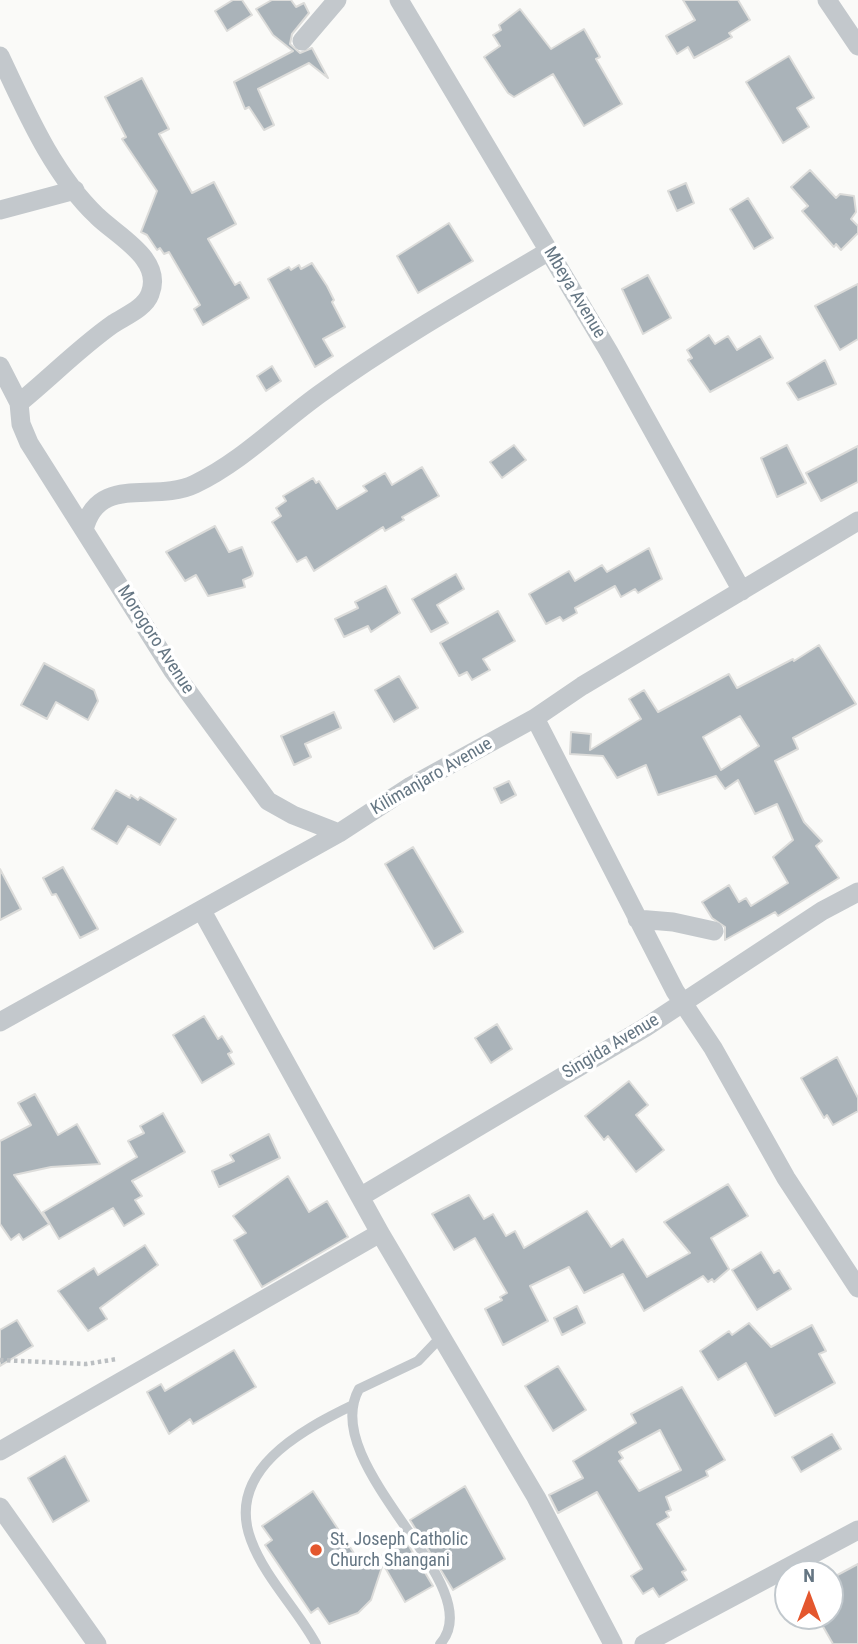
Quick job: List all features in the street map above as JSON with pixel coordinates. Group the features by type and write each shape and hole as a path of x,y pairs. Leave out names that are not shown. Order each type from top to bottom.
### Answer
{"street":[{"path":"302,41 337,0"},
{"name":"Mbeya Avenue","path":"399,0 549,251 742,591"},
{"path":"827,0 858,46"},
{"path":"0,56 29,118 75,190 98,218 147,262 151,271 151,292 142,304 81,348 19,403"},
{"path":"0,210 75,190"},
{"path":"84,530 93,506 108,497 171,492 217,472 332,385 549,251"},
{"name":"Morogoro Avenue","path":"0,366 19,403 21,424 29,443 173,671 268,801 293,816 339,833"},
{"name":"Kilimanjaro Avenue","path":"0,1022 339,833 411,786 535,718 858,522"},
{"path":"535,718 637,919 786,1178 858,1288"},
{"name":"Singida Avenue","path":"360,1197 684,1001 822,911 858,892"},
{"path":"202,911 380,1233 536,1497 613,1644"},
{"path":"637,919 673,922 714,931"},
{"path":"0,1451 380,1233"},
{"path":"0,1507 97,1644"},
{"path":"644,1644 858,1530"}],"lane":[{"path":"440,1644 448,1634 450,1622 442,1588 357,1449 352,1429 352,1405 359,1389 418,1362 442,1337"},
{"path":"316,1644 250,1538 247,1496 259,1470 280,1450 352,1405"}],"path":[{"path":"0,1360 86,1364 130,1357"}],"building":[{"path":"233,0 242,0 252,15 227,31 215,11"},
{"path":"272,0 291,0 296,7 304,3 309,13 292,34 290,44 300,53 312,48 328,78 309,63 258,89 274,125 264,130 249,107 245,109 234,82 293,51 273,35 256,9"},
{"path":"683,0 738,0 750,20 729,33 732,37 694,58 688,47 677,54 666,36 695,20"},
{"path":"520,9 551,49 584,29 600,57 596,59 622,104 584,126 553,74 514,97 508,93 484,57 500,46 493,35 501,30 499,25"},
{"path":"789,56 814,98 797,108 809,127 783,143 746,82"},
{"path":"142,78 169,129 159,134 192,193 214,182 236,224 208,239 235,285 240,282 249,298 203,325 194,309 200,305 169,252 164,254 160,248 157,250 147,235 141,232 157,191 122,139 126,137 105,97"},
{"path":"810,170 836,198 840,194 854,196 856,212 851,219 858,226 858,233 841,250 836,244 834,247 802,211 808,206 791,187"},
{"path":"686,183 694,203 677,211 668,191"},
{"path":"748,198 773,238 754,249 730,209"},
{"path":"449,223 473,261 418,293 397,256"},
{"path":"312,263 327,286 345,327 323,339 333,356 315,367 268,279 289,267 291,270 299,265 301,269"},
{"path":"648,275 671,318 643,334 622,289"},
{"path":"858,284 858,339 840,350 815,306"},
{"path":"709,335 715,344 728,336 737,350 760,336 773,358 710,392 688,360 692,358 687,350"},
{"path":"825,360 836,384 798,400 787,383"},
{"path":"272,366 281,381 266,391 257,376"},
{"path":"514,445 526,460 502,478 490,462"},
{"path":"787,445 806,483 777,497 761,458"},
{"path":"858,446 858,482 821,501 806,473"},
{"path":"422,467 439,496 402,517 404,520 385,531 383,527 314,571 306,557 297,562 272,522 281,516 276,508 286,501 283,496 313,478 316,483 319,481 337,509 367,491 363,486 385,473 392,485"},
{"path":"215,526 229,552 242,547 253,573 243,580 245,587 208,596 196,575 185,581 166,552"},
{"path":"649,548 662,579 638,593 635,589 621,597 615,586 575,608 577,613 563,621 560,617 546,624 529,594 569,571 575,581 602,565 607,572"},
{"path":"456,574 464,589 437,605 448,623 431,632 412,599"},
{"path":"386,586 400,613 371,632 368,626 344,637 335,619 358,608 355,602"},
{"path":"498,611 515,641 483,659 490,670 472,680 467,672 459,676 440,643"},
{"path":"819,645 856,704 793,738 798,749 775,761 804,822 822,841 816,846 839,878 778,916 775,912 725,940 725,927 712,918 702,902 729,885 739,902 746,898 751,906 788,883 773,857 793,840 777,804 755,814 738,780 725,789 716,776 658,795 646,765 617,778 603,756 570,754 571,732 591,734 590,750 641,719 629,699 644,690 658,712 729,674 737,688 793,659 794,661","holes":["740,716 759,746 721,770 703,737"]},
{"path":"44,663 94,690 98,701 88,720 56,702 47,719 21,705"},
{"path":"399,676 418,708 394,722 375,690"},
{"path":"334,712 341,728 305,744 311,757 294,765 281,736"},
{"path":"509,781 516,795 501,803 494,788"},
{"path":"116,790 130,798 131,795 138,800 140,797 176,819 160,845 128,826 117,844 92,829"},
{"path":"413,847 463,932 434,949 385,864"},
{"path":"63,867 98,929 80,938 56,894 52,895 43,878"},
{"path":"0,869 21,909 0,920"},
{"path":"204,1016 218,1039 222,1036 232,1052 228,1054 234,1064 202,1083 173,1035"},
{"path":"497,1024 512,1049 491,1063 475,1038"},
{"path":"837,1057 858,1098 858,1111 833,1125 827,1115 824,1118 801,1078"},
{"path":"629,1081 648,1105 636,1115 664,1150 636,1172 608,1136 604,1140 585,1116"},
{"path":"35,1094 58,1135 77,1124 100,1164 51,1167 14,1175 49,1224 23,1240 19,1234 11,1240 0,1224 0,1141 31,1125 18,1103"},
{"path":"163,1113 185,1152 132,1181 142,1196 135,1200 144,1214 124,1226 113,1208 59,1239 43,1212 137,1157 128,1141 144,1133 140,1126"},
{"path":"269,1134 280,1158 219,1187 212,1171 234,1161 230,1155"},
{"path":"288,1176 309,1212 327,1201 348,1237 262,1287 234,1240 246,1233 233,1216"},
{"path":"728,1184 748,1216 711,1238 729,1269 714,1282 712,1279 708,1282 703,1276 644,1311 623,1274 584,1293 569,1267 530,1286 548,1321 503,1345 485,1309 502,1300 500,1297 507,1293 475,1238 454,1250 432,1214 469,1195 484,1219 493,1214 506,1236 515,1231 524,1248 587,1211 611,1247 623,1239 647,1277 690,1253 664,1222"},
{"path":"145,1245 158,1265 100,1308 107,1319 88,1331 58,1291 94,1268 98,1275"},
{"path":"761,1252 774,1273 779,1270 791,1289 757,1310 732,1270"},
{"path":"577,1306 585,1323 562,1335 554,1318"},
{"path":"17,1320 33,1346 0,1366 0,1330"},
{"path":"749,1323 771,1347 812,1325 826,1351 819,1354 835,1383 775,1416 746,1363 718,1380 700,1351 729,1331 732,1335"},
{"path":"234,1350 256,1387 193,1424 190,1419 169,1434 147,1392 161,1384 165,1391"},
{"path":"558,1366 586,1410 553,1431 525,1386"},
{"path":"682,1387 725,1460 706,1471 708,1476 666,1497 671,1510 666,1512 669,1517 657,1524 686,1570 682,1572 687,1580 659,1597 653,1588 643,1594 631,1576 642,1569 597,1492 558,1513 549,1495 583,1478 573,1461 636,1423 631,1414","holes":["660,1430 681,1470 639,1491 619,1461 623,1458 619,1452"]},
{"path":"832,1434 841,1449 801,1472 792,1457"},
{"path":"65,1456 89,1501 53,1522 28,1478"},
{"path":"465,1486 505,1559 453,1590 410,1520"},
{"path":"313,1491 363,1567 406,1541 433,1586 405,1602 383,1564 371,1600 358,1613 329,1624 318,1608 311,1613 265,1545 272,1540 262,1526"},
{"path":"858,1564 858,1644 833,1644 825,1630 844,1630 844,1572"}],"place":[{"name":"St. Joseph Catholic Church Shangani","path":"316,1550"}]}
